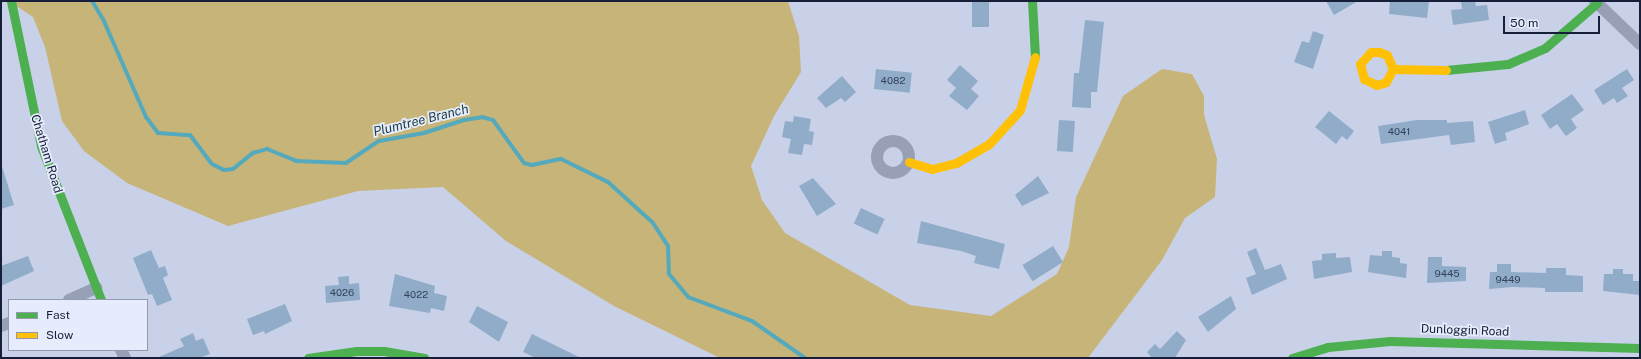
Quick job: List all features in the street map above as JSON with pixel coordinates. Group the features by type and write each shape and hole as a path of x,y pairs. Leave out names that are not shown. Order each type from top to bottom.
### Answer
{"street":[{"name":"Chatham Road","path":"11,1 41,146 101,299"},
{"path":"909,162 932,169 956,163 989,144 1006,129 1020,110 1035,63 1032,1"},
{"path":"1393,69 1465,70 1508,64 1545,48 1596,2 1640,44"},
{"path":"71,299 96,288"},
{"name":"Dunloggin Road","path":"1292,358 1328,347 1382,341 1640,348"},
{"path":"308,358 356,351 384,351 424,358"}],"shaded area":[{"path":"9,1 788,1 799,36 801,72 774,116 751,166 762,200 785,233 910,305 991,316 1057,274 1069,247 1076,197 1123,96 1162,69 1192,74 1204,96 1204,115 1217,159 1215,197 1185,218 1162,260 1088,358 720,358 614,306 506,241 443,187 358,191 228,226 127,183 84,151 62,121 45,47 33,17"}],"building":[{"path":"972,1 989,1 989,27 972,27"},
{"path":"1326,1 1358,1 1334,15"},
{"path":"1390,1 1429,1 1427,18 1389,14"},
{"path":"1461,1 1475,1 1476,6 1487,5 1489,20 1453,25 1451,10 1462,9"},
{"path":"1085,20 1104,22 1097,92 1091,92 1091,108 1072,107 1074,73 1079,73"},
{"path":"1313,31 1324,35 1313,69 1294,62 1302,41 1309,43"},
{"path":"960,65 978,81 971,89 979,96 967,110 949,96 956,88 947,80"},
{"path":"876,69 912,73 910,93 874,89"},
{"path":"1627,69 1634,80 1622,88 1628,96 1617,103 1614,98 1603,105 1594,90"},
{"path":"842,76 856,92 845,102 841,98 826,108 817,98"},
{"path":"1572,94 1584,110 1571,119 1577,128 1566,136 1557,124 1550,129 1541,115"},
{"path":"1525,110 1529,124 1505,133 1507,140 1495,144 1488,122"},
{"path":"1329,111 1354,131 1347,140 1342,136 1336,144 1315,127"},
{"path":"794,116 811,119 809,131 814,132 812,145 804,144 802,155 788,153 791,139 782,137 785,121 793,122"},
{"path":"1059,120 1075,121 1073,152 1057,151"},
{"path":"1417,120 1447,120 1447,123 1473,121 1475,142 1451,145 1449,135 1381,144 1378,126"},
{"path":"1,163 14,205 1,209"},
{"path":"1038,176 1049,193 1022,206 1015,195"},
{"path":"813,178 836,204 817,216 799,186"},
{"path":"861,208 885,219 877,234 854,223"},
{"path":"921,221 1005,244 999,269 974,263 976,256 961,251 917,243"},
{"path":"1053,246 1063,262 1033,281 1022,265"},
{"path":"1256,248 1265,270 1281,264 1287,279 1252,295 1246,278 1256,274 1247,252"},
{"path":"151,250 159,268 165,266 168,275 163,278 172,300 157,306 152,294 148,295 133,258"},
{"path":"1382,251 1392,251 1392,257 1400,258 1400,263 1407,264 1406,278 1368,272 1370,255 1382,256"},
{"path":"1336,253 1336,258 1350,257 1352,272 1314,279 1312,261 1322,260 1322,254"},
{"path":"28,256 34,271 1,286 1,266"},
{"path":"1428,257 1442,257 1442,266 1466,267 1466,281 1427,283"},
{"path":"1497,264 1511,264 1511,272 1546,273 1546,268 1566,268 1566,275 1583,276 1583,292 1545,292 1545,288 1513,287 1489,289 1490,272 1497,272"},
{"path":"1613,269 1623,269 1623,274 1633,274 1633,281 1640,281 1640,295 1603,291 1604,274 1613,274"},
{"path":"395,274 435,286 434,293 447,296 444,311 431,308 430,313 389,306"},
{"path":"349,276 349,284 359,283 360,300 326,303 325,286 339,285 338,277"},
{"path":"1231,296 1236,309 1208,332 1198,317"},
{"path":"285,304 292,321 265,334 264,331 253,335 247,319"},
{"path":"477,306 508,322 499,342 469,322"},
{"path":"1177,331 1186,340 1175,358 1152,358 1147,352 1155,344 1160,349"},
{"path":"193,333 196,341 203,338 210,354 199,358 157,358 184,346 180,339"},
{"path":"532,334 581,358 536,358 523,352"}],"waterway":[{"name":"Plumtree Branch","path":"92,1 103,19 146,117 158,133 190,135 212,164 224,170 233,169 253,153 267,149 296,161 346,163 379,141 424,133 464,120 482,117 493,120 524,163 532,165 561,159 608,182 653,223 668,246 669,274 688,297 752,321 805,358"}],"traffic: fast":[{"path":"11,1 41,146 101,299"},
{"path":"1032,1 1035,57"},
{"path":"1446,70 1508,64 1545,48 1597,3"},
{"path":"1292,358 1328,347 1390,341 1640,348"},
{"path":"308,358 356,351 384,351 424,358"}],"traffic: slow":[{"path":"1393,69 1387,55 1379,52 1371,52 1360,64 1364,79 1377,85 1386,82 1393,69 1446,70"},
{"path":"909,162 932,169 956,163 989,144 1020,110 1035,57"}]}
